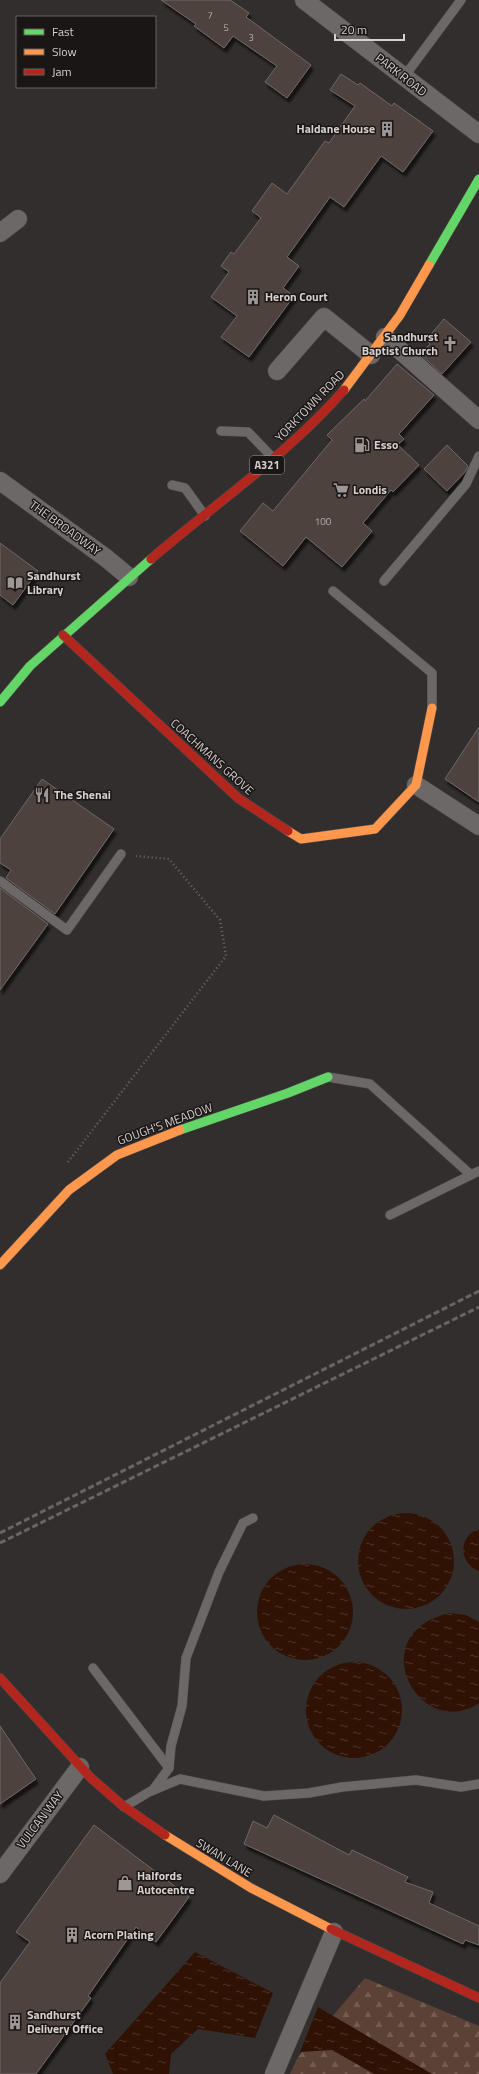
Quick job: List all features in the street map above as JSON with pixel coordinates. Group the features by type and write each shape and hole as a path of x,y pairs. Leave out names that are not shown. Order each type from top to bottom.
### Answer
{"street":[{"name":"PARK ROAD","path":"304,0 479,134"},
{"name":"YORKTOWN ROAD","path":"0,702 30,666 63,635 129,577 274,459 324,412 385,337 430,266 479,179"},
{"path":"0,232 18,220"},
{"path":"277,371 324,317 371,355"},
{"path":"385,337 479,420"},
{"name":"THE BROADWAY","path":"0,480 106,558 129,577"},
{"name":"COACHMANS GROVE","path":"63,635 238,798 301,839 375,829 416,785"},
{"path":"432,708 416,785 479,826"},
{"name":"GOUGH'S MEADOW","path":"0,1265 68,1190 117,1155 164,1136 288,1093 328,1077"},
{"name":"SWAN LANE","path":"0,1678 80,1767 124,1807 198,1857 334,1932 479,1998"},
{"name":"VULCAN WAY","path":"0,1874 80,1767"},
{"path":"274,2074 334,1932"}],"lane":[{"path":"404,77 462,0"},
{"path":"221,431 248,432 274,459"},
{"path":"384,581 466,484 479,456"},
{"path":"172,485 185,488 205,516"},
{"path":"333,591 432,673 432,708"},
{"path":"0,881 67,930 121,854"},
{"path":"328,1077 370,1084 475,1173 390,1215"},
{"path":"152,1791 169,1768 171,1746 182,1706 186,1658 219,1572 243,1523 253,1518"},
{"path":"93,1668 169,1768"},
{"path":"124,1807 152,1791 180,1779 264,1796 309,1793 342,1787 416,1780 461,1787 479,1784"}],"path":[{"path":"68,1190 68,1161 226,956 220,920 169,859 121,854"}],"green space":[{"path":"365,1978 479,2026 479,2074 290,2074 298,2057"}],"water":[{"path":"397,1513 415,1513 425,1516 433,1521 446,1534 451,1542 454,1552 454,1570 451,1580 440,1595 433,1601 425,1606 415,1609 397,1609 387,1606 379,1601 366,1588 361,1580 358,1570 358,1552 361,1542 366,1534 379,1521 387,1516"},
{"path":"479,1529 479,1571 467,1562 463,1550 467,1537 472,1532"},
{"path":"305,1564 324,1567 339,1578 350,1593 353,1612 350,1631 339,1646 324,1657 305,1660 286,1657 271,1646 260,1631 257,1612 260,1593 271,1578 286,1567"},
{"path":"450,1613 466,1615 479,1622 479,1703 457,1711 436,1709 420,1697 408,1680 404,1661 408,1641 423,1624"},
{"path":"345,1662 363,1662 373,1665 381,1670 394,1683 399,1691 402,1701 402,1719 399,1729 388,1744 381,1750 373,1755 363,1758 345,1758 335,1755 327,1750 314,1737 309,1729 306,1719 306,1701 309,1691 314,1683 327,1670 335,1665"},
{"path":"195,1952 273,1993 255,2038 198,2029 171,2054 169,2074 113,2074 105,2054"},
{"path":"318,2007 432,2074 374,2074 332,2050 300,2052"}],"building":[{"path":"161,0 230,0 249,13 246,17 311,65 287,98 265,82 277,66 233,36 224,48 194,26 196,24"},
{"path":"341,74 358,85 360,83 392,106 394,103 433,131 403,172 381,156 344,207 330,197 287,257 299,266 283,288 294,296 249,357 221,337 237,316 211,297 229,272 221,266 231,252 234,254 261,218 252,211 272,183 287,194 325,141 329,143 355,106 330,90"},
{"name":"Sandhurst Baptist Church","path":"444,319 471,342 442,374 420,354 430,344 426,340"},
{"path":"397,364 434,395 399,434 404,439 398,445 419,465 393,492 391,490 363,523 372,531 342,567 306,537 283,566 240,531 263,503 273,511 332,440 327,435 364,399 365,401"},
{"path":"447,445 468,466 465,472 447,491 424,469"},
{"name":"Sandhurst Library","path":"0,543 38,571 13,605 0,595"},
{"path":"479,727 479,802 445,779"},
{"path":"42,779 114,829 55,914 6,878 11,870 0,863 0,839"},
{"path":"0,888 48,924 0,990"},
{"path":"0,1726 36,1779 0,1804"},
{"path":"274,1815 349,1855 352,1850 408,1877 405,1882 433,1892 429,1903 479,1926 479,1945 465,1940 463,1944 244,1844 253,1821 267,1828"},
{"path":"94,1825 189,1897 156,1942 136,1927 88,1996 91,1998 36,2074 0,2074 0,1983 30,1942 16,1932"}],"railway":[{"path":"0,1533 479,1291"},
{"path":"0,1543 479,1307"}],"traffic: fast":[{"path":"429,265 479,179"},
{"path":"0,702 30,666 151,559"},
{"path":"180,1130 288,1093 328,1077"}],"traffic: slow":[{"path":"344,390 400,315 429,265"},
{"path":"288,831 301,839 375,829 416,785 432,708"},
{"path":"0,1265 69,1190 117,1155 180,1130"},
{"path":"165,1835 251,1888 331,1929"}],"traffic: jam":[{"path":"151,559 299,436 344,390"},
{"path":"63,635 238,798 288,831"},
{"path":"0,1678 91,1778 122,1805 165,1835"},
{"path":"331,1929 479,1998"}],"place":[{"name":"Haldane House","path":"387,129"},
{"name":"Heron Court","path":"253,297"},
{"name":"Sandhurst Baptist Church","path":"450,344"},
{"name":"Esso","path":"362,445"},
{"name":"Londis","path":"341,490"},
{"name":"Sandhurst Library","path":"15,583"},
{"name":"The Shenai","path":"42,795"},
{"name":"Halfords Autocentre","path":"125,1883"},
{"name":"Acorn Plating","path":"72,1935"},
{"name":"Sandhurst Delivery Office","path":"15,2022"}]}
